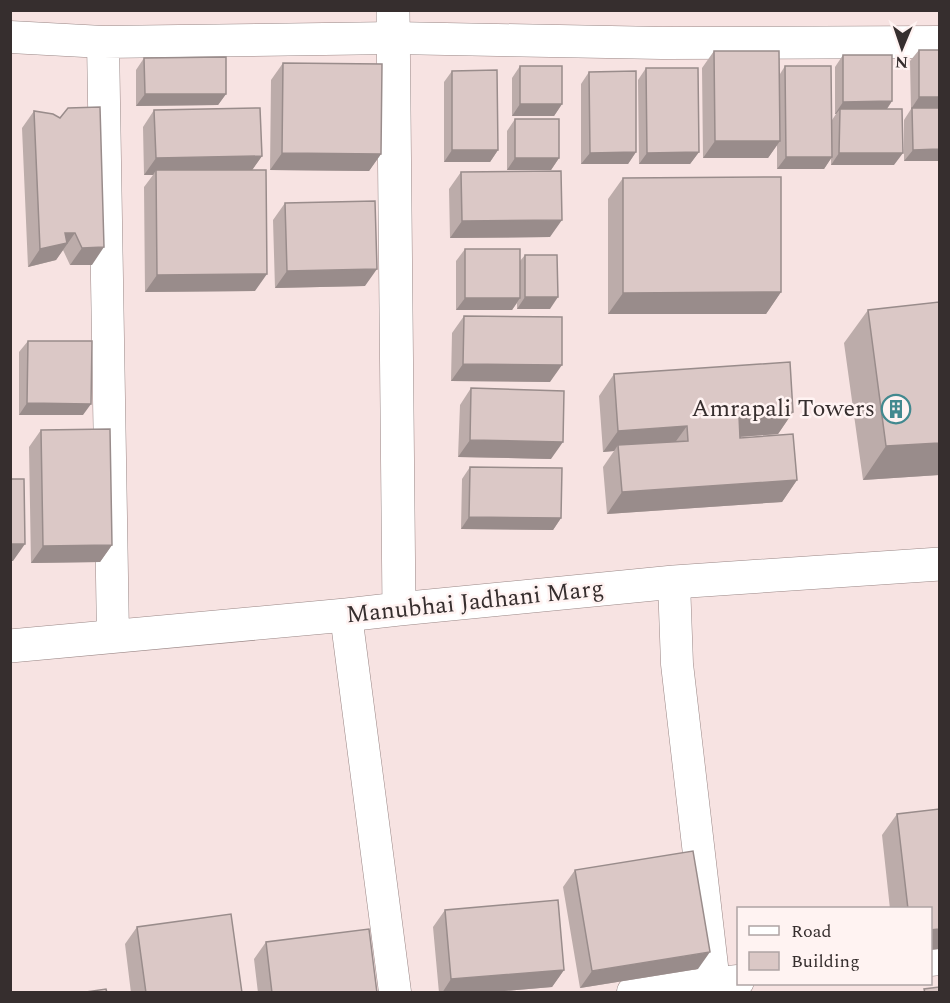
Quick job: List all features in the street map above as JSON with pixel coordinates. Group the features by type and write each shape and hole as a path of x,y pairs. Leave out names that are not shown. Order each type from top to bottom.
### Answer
{"street":[{"path":"10,37 103,42 393,24 662,43 939,42"},
{"path":"393,24 399,609"},
{"path":"103,42 113,636"},
{"name":"Manubhai Jadhani Marg","path":"10,645 346,615 674,582 939,564"},
{"path":"633,993 722,986 677,664 674,582"},
{"path":"346,615 395,993"}],"building":[{"path":"919,50 939,50 939,97 919,97"},
{"path":"714,51 779,51 780,141 715,141"},
{"path":"843,55 892,55 892,101 843,102"},
{"path":"226,57 226,94 145,94 144,58"},
{"path":"283,63 382,64 381,154 282,153"},
{"path":"520,66 562,66 562,104 520,104"},
{"path":"785,66 831,66 832,157 786,157"},
{"path":"646,68 698,68 699,152 647,153"},
{"path":"497,70 498,150 452,150 452,71"},
{"path":"636,71 636,152 590,153 589,72"},
{"path":"100,107 104,247 82,248 75,233 65,233 67,243 40,249 34,111 53,114 60,118 68,108"},
{"path":"260,108 262,156 156,158 154,110"},
{"path":"912,108 939,108 939,149 913,150"},
{"path":"840,109 902,109 903,153 839,153"},
{"path":"515,119 559,119 559,158 515,158"},
{"path":"156,170 266,170 267,274 157,275"},
{"path":"561,171 562,220 462,221 461,172"},
{"path":"781,177 781,292 623,293 623,178"},
{"path":"375,201 377,269 287,271 285,203"},
{"path":"465,249 520,249 520,298 465,298"},
{"path":"525,255 557,255 558,297 525,297"},
{"path":"939,302 939,443 886,446 868,310"},
{"path":"464,316 562,317 562,365 463,364"},
{"path":"28,341 92,341 91,404 27,403"},
{"path":"790,362 793,412 739,416 740,438 793,434 797,480 622,492 618,445 688,441 687,426 618,431 614,374"},
{"path":"471,388 564,391 563,442 470,440"},
{"path":"110,429 112,545 43,546 41,430"},
{"path":"470,467 562,468 561,518 469,517"},
{"path":"10,479 24,479 25,544 10,544"},
{"path":"939,809 939,929 932,930 932,907 908,907 897,814"},
{"path":"693,851 710,952 592,971 575,870"},
{"path":"558,900 564,970 451,979 445,910"},
{"path":"231,914 242,993 146,993 137,927"},
{"path":"369,929 377,993 272,993 266,942"},
{"path":"939,987 939,993 925,993 924,989"},
{"path":"106,989 107,993 79,993"}],"place":[{"name":"Amrapali Towers","path":"896,409"}]}
